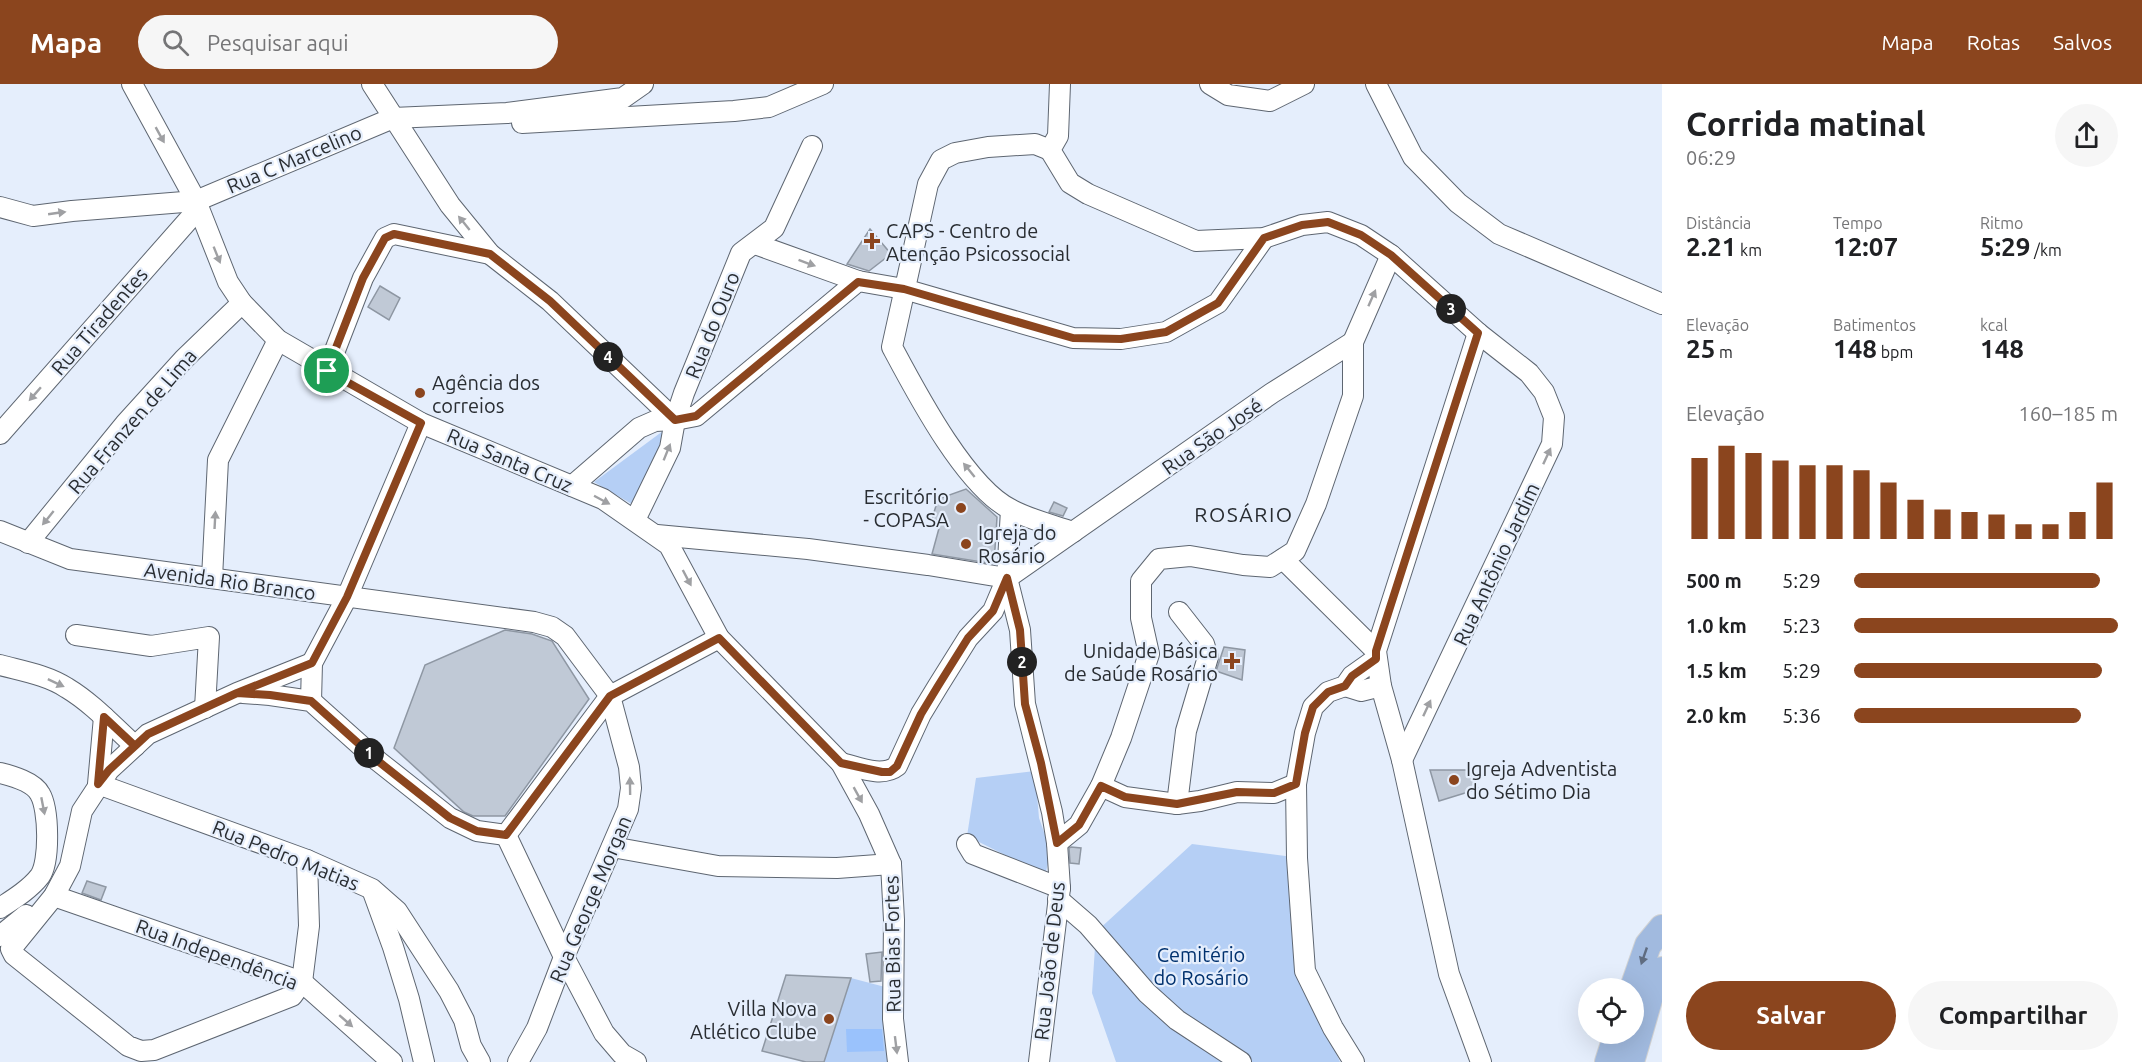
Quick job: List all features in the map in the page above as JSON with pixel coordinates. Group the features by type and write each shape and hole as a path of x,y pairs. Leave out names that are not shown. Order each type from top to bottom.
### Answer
{"main road":[{"path":"1636,978 1648,945 1662,928"},
{"path":"1632,1062 1653,986 1662,970"},
{"path":"1608,1062 1614,1044"}],"street":[{"name":"Rua Santa Cruz","path":"132,84 197,204 228,282 242,303 278,340 327,371 421,423 603,499 635,520"},
{"path":"372,84 450,205 490,254 550,301 675,420"},
{"path":"393,118 507,113 623,98 643,84"},
{"path":"446,116 484,124 734,111 770,107 823,84"},
{"path":"1060,84 1058,136 1050,150 1035,144 988,147 955,153 941,160 927,184 892,347 916,393 953,451 987,492 1011,510 1073,532"},
{"path":"1210,84 1228,95 1270,101 1304,84"},
{"path":"1376,84 1413,157 1458,203 1499,234 1662,304"},
{"name":"Rua C Marcelino","path":"197,204 393,118"},
{"name":"Rua do Ouro","path":"635,520 670,448 675,420 684,393 741,253 774,228 812,146"},
{"name":"Rua Antônio Jardim","path":"1050,150 1070,183 1088,194 1196,241 1264,238 1302,225 1328,222 1361,235 1395,269 1452,315 1476,340 1529,374 1544,392 1554,417 1552,444 1402,760"},
{"path":"0,207 33,216 72,211 197,204"},
{"name":"Rua Tiradentes","path":"0,434 197,204"},
{"path":"327,371 363,278 385,238 394,234 490,254"},
{"path":"755,244 858,282 904,289 1073,338 1121,339 1166,332 1218,303 1264,238"},
{"path":"1057,843 1079,825 1101,786 1121,738 1149,654 1141,618 1141,581 1147,573 1159,559 1190,555 1243,565 1270,567 1295,551 1316,504 1353,396 1353,342 1388,262"},
{"path":"572,486 639,428 655,421 696,416 858,282"},
{"name":"Rua Franzen de Lima","path":"28,543 125,424 184,359 242,303"},
{"path":"212,578 218,460 278,340"},
{"path":"1476,340 1376,655 1381,686 1402,760 1449,974 1481,1062"},
{"name":"Rua São José","path":"1007,578 1272,393 1353,342"},
{"path":"311,701 312,663 347,597 421,423"},
{"path":"841,763 882,772 890,772 897,766 917,722 938,686 968,638 993,611 1007,578 1011,510"},
{"name":"Rua Bias Fortes","path":"635,520 669,545 719,638 841,763 869,814 891,864 894,920 893,1019 898,1062"},
{"name":"Avenida Rio Branco","path":"0,531 70,559 534,622 552,627 565,636 578,650 610,696"},
{"path":"657,535 808,549 1007,578"},
{"path":"1284,559 1376,655"},
{"name":"Rua João de Deus","path":"1007,578 1020,630 1025,704 1041,763 1057,843 1059,894 1039,1062"},
{"path":"1177,804 1186,731 1208,657 1203,644 1179,612"},
{"path":"76,635 151,646 209,637 205,708"},
{"path":"506,835 610,696 719,638"},
{"path":"1354,1062 1305,971 1297,858 1296,784 1305,733 1313,707 1328,692 1345,686 1352,676 1376,655"},
{"path":"306,860 309,926 302,982 292,996 154,1050 141,1052 128,1046 14,955 11,949 54,896 70,866 81,811 109,770 148,734 237,693 312,663"},
{"path":"0,665 42,676 67,688 104,717 135,746"},
{"path":"1345,686 1361,691 1381,686"},
{"path":"237,693 311,701 378,761 450,818 477,831 506,835"},
{"name":"Rua George Morgan","path":"518,1062 537,1028 564,957 628,809 631,788 629,766 610,696"},
{"path":"98,784 104,717"},
{"path":"0,773 30,784 40,793 44,807 47,846 46,863 40,875 0,908"},
{"name":"Rua Pedro Matias","path":"98,784 306,860 372,889 409,999 424,1062"},
{"path":"1101,786 1125,797 1177,804 1237,792 1274,793 1296,784"},
{"path":"506,835 564,957 604,1033 622,1054 636,1062"},
{"path":"967,844 973,854 1059,894 1147,993 1177,1020 1241,1062"},
{"path":"612,847 718,866 837,868 891,864"},
{"path":"372,889 397,911 449,991 464,1020 471,1046 480,1062"},
{"path":"0,936 54,896"},
{"name":"Rua Independência","path":"54,896 302,982 392,1062"}],"green space":[{"path":"663,431 666,439 637,507 594,482"},
{"path":"1035,771 1039,818 1051,852 1045,875 967,836 976,778"},
{"name":"Cemitério do Rosário","path":"1192,844 1293,857 1299,966 1340,1062 1116,1062 1092,993 1096,932"},
{"name":"Villa Nova Atlético Clube","path":"786,975 851,978 885,987 889,1062 806,1062 762,1051"}],"shaded area":[{"path":"846,1029 882,1029 884,1051 847,1052"}],"building":[{"name":"CAPS - Centro de Atenção Psicossocial","path":"870,229 891,254 869,271 847,264"},
{"path":"380,286 400,298 389,320 368,307"},
{"path":"966,489 997,517 994,564 932,554 941,521 932,519 938,499"},
{"path":"1054,502 1067,508 1063,516 1049,512"},
{"path":"505,630 532,634 552,641 589,699 505,816 473,816 464,812 394,748 425,665"},
{"name":"Unidade Básica de Saúde Rosário","path":"1224,647 1245,650 1242,680 1216,671"},
{"name":"Igreja Adventista do Sétimo Dia","path":"1430,770 1472,770 1478,789 1439,801"},
{"path":"1069,848 1081,848 1079,864 1070,863"},
{"path":"87,881 106,887 101,900 82,893"},
{"path":"882,952 881,981 870,982 866,954"},
{"path":"786,975 851,978 824,1062 806,1062 762,1051"}],"place":[{"name":"CAPS - Centro de Atenção Psicossocial","path":"872,241"},
{"name":"Agência dos correios","path":"420,393"},
{"name":"Escritório - COPASA","path":"961,508"},
{"name":"Igreja do Rosário","path":"966,544"},
{"name":"Unidade Básica de Saúde Rosário","path":"1232,661"},
{"name":"Igreja Adventista do Sétimo Dia","path":"1454,780"},
{"name":"Villa Nova Atlético Clube","path":"829,1019"}],"district":[{"name":"ROSÁRIO","path":"1244,514"}],"route":[{"path":"327,371 363,278 385,238 394,234 490,254 550,301 675,420 696,416 858,282 904,289 1073,338 1121,339 1166,332 1218,303 1264,238 1302,225 1328,222 1361,235 1391,255 1478,333 1376,651 1376,659 1352,676 1345,686 1328,692 1313,707 1305,733 1296,784 1274,793 1237,792 1177,804 1125,797 1101,786 1079,825 1057,843 1041,763 1025,704 1020,630 1007,578 993,611 968,638 921,714 897,766 890,772 841,763 719,638 610,696 506,835 477,831 450,818 378,761 311,701 270,695 237,693 205,708 148,734 135,746 104,717 98,784 109,770 135,746 148,734 237,693 312,663 347,597 421,423 327,371"}]}
